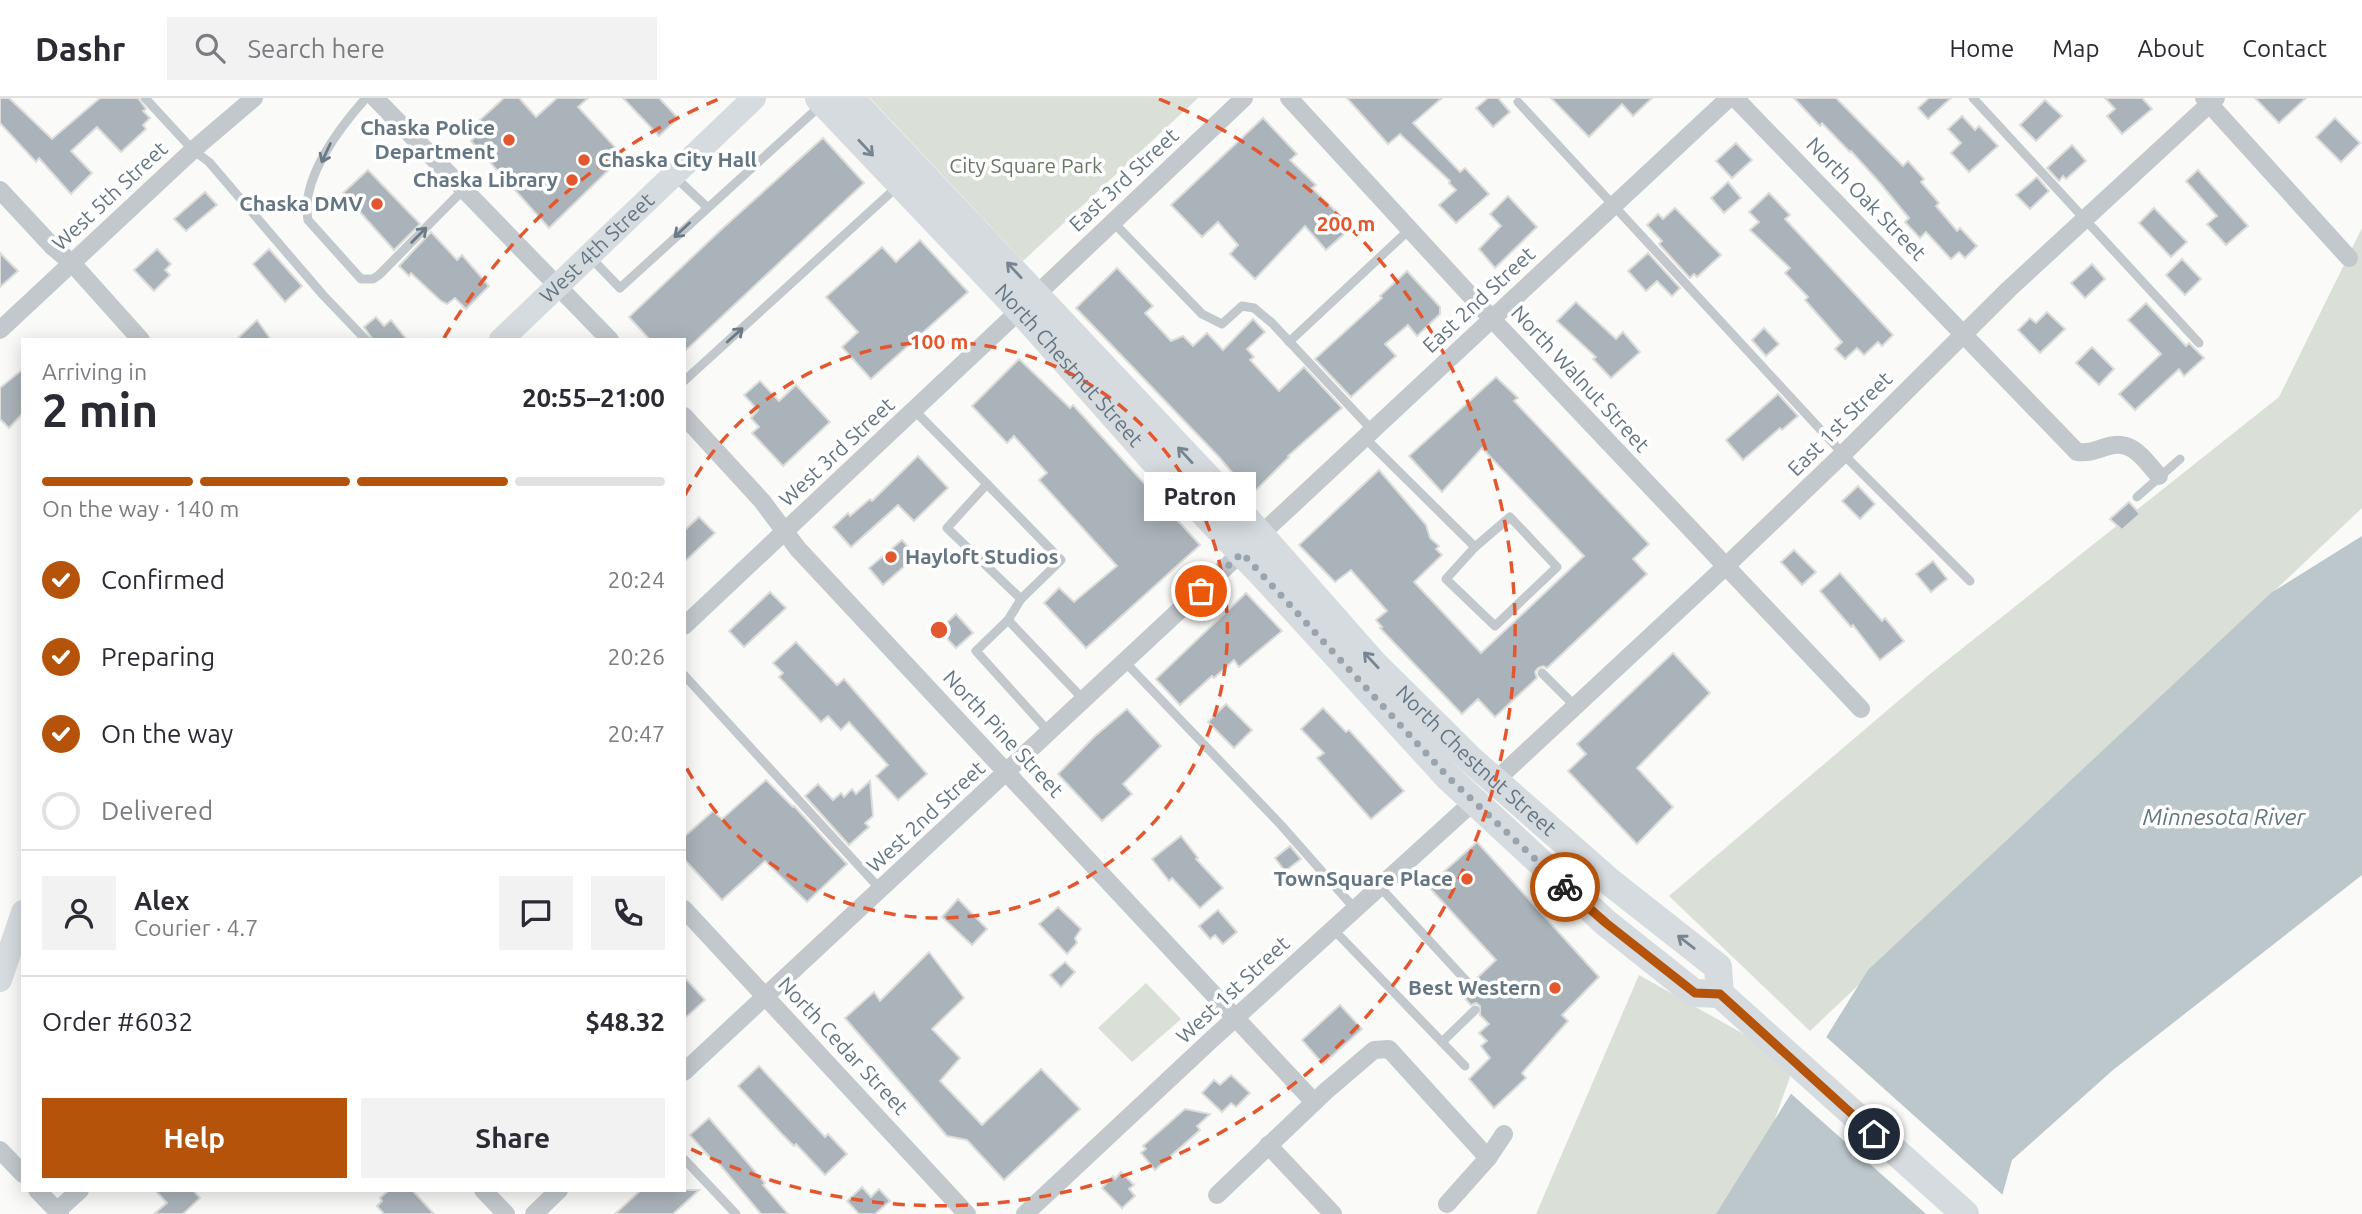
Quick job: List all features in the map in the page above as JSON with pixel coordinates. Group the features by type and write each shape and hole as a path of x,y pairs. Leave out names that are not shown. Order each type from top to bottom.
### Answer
{"main road":[{"name":"North Chestnut Street","path":"831,100 901,184 1028,302"},
{"name":"North Chestnut Street","path":"831,100 1028,302 1240,512 1251,545 1449,778 1606,923 1695,993 1720,994 1718,967 1610,882 1495,780 1251,545"},
{"path":"1720,994 1965,1214"}],"street":[{"name":"West 5th Street","path":"0,330 193,150 254,98"},
{"path":"375,98 608,338"},
{"name":"West 4th Street","path":"504,338 754,98"},
{"name":"East 3rd Street","path":"1028,302 1244,98"},
{"name":"North Walnut Street","path":"1289,98 1492,319 1861,709"},
{"name":"East 2nd Street","path":"1251,545 1729,98"},
{"name":"North Oak Street","path":"1735,98 2077,452 2093,453 2109,446 2124,444 2136,450 2159,476"},
{"path":"2210,100 2349,258"},
{"name":"East 1st Street","path":"1495,780 1726,566 1843,454 1963,333 2210,100"},
{"path":"0,190 53,247 72,262 139,338"},
{"name":"West 3rd Street","path":"686,624 1028,302"},
{"name":"North Pine Street","path":"686,418 762,501 798,549 1314,1102"},
{"name":"West 2nd Street","path":"686,1070 1251,545"},
{"name":"West 1st Street","path":"1025,1214 1236,1017 1473,802"},
{"name":"North Cedar Street","path":"686,911 967,1214"},
{"path":"0,980 21,918"},
{"path":"1217,1195 1314,1102 1374,1050 1389,1049 1488,1158"},
{"path":"1447,1204 1488,1158 1504,1134"},
{"path":"1268,1145 1333,1214"},
{"path":"0,1150 21,1172"},
{"path":"39,1192 58,1212 78,1192"},
{"path":"485,1192 506,1214"},
{"path":"534,1214 557,1192"}],"lane":[{"path":"145,98 193,150 209,162 323,295 364,338"},
{"path":"366,98 334,137 308,192 305,208 308,220 361,279 373,279 379,275 464,190"},
{"path":"1973,98 2199,343"},
{"path":"590,256 620,288 706,207 831,100"},
{"path":"1518,102 1843,454 1970,581"},
{"path":"674,175 706,207"},
{"path":"686,379 901,184"},
{"path":"1113,222 1202,314 1222,324 1241,306 1254,307 1475,547"},
{"path":"1289,342 1410,229"},
{"path":"915,411 1061,560 1021,599 1008,620 976,651 1049,732"},
{"path":"2137,498 2180,459"},
{"path":"987,484 947,528 1021,599"},
{"path":"1510,517 1557,567 1499,629 1446,579 1475,547 1510,517"},
{"path":"1008,620 1084,700"},
{"path":"1125,662 1281,825 1355,909"},
{"path":"1542,673 1575,706"},
{"path":"686,677 881,890"},
{"path":"1379,886 1471,985"},
{"path":"1333,929 1465,1066"},
{"path":"1442,1042 1475,1010"},
{"path":"686,1161 736,1214"}],"green space":[{"name":"City Square Park","path":"870,98 1198,98 1023,261"},
{"path":"2362,228 2362,508 1810,1031 1669,896 1930,674 2279,397"},
{"path":"1639,975 1795,1063 1741,1214 1536,1214"},
{"path":"1146,983 1181,1019 1132,1062 1098,1028"}],"water":[{"name":"Minnesota River","path":"2362,536 2362,875 2113,1070 2012,1160 1997,1214 1716,1214 1868,970 2271,593"}],"pier":[{"path":"1824,1035 2005,1197 2000,1214 1926,1214 1788,1091"}],"building":[{"path":"0,98 9,98 52,139 100,98 138,98 146,109 143,111 150,118 143,125 146,129 121,152 97,127 71,151 92,173 71,194 39,158 36,162 0,123"},
{"name":"Chaska City Hall","path":"504,98 519,98 536,117 557,98 588,98 578,107 623,156 549,228 471,141 476,136 470,129"},
{"path":"623,98 659,98 678,118 659,136"},
{"path":"1347,98 1442,98 1413,123 1460,172 1465,168 1489,194 1456,223 1439,205 1456,190 1450,181 1400,134 1388,144"},
{"path":"1488,98 1498,98 1510,112 1493,127 1476,108"},
{"path":"1551,98 1652,98 1633,116 1622,104 1589,137"},
{"path":"1794,98 1836,98 1903,166 1908,161 1924,179 1921,182 1939,203 1936,206 1957,231 1960,228 1977,246 1965,258 1959,252 1951,259 1926,232 1920,238 1905,222 1909,218 1881,184 1851,151 1822,123 1820,126"},
{"path":"1929,98 1951,98 1928,119 1918,108"},
{"path":"2105,98 2142,98 2152,109 2122,134 2107,116 2115,109"},
{"path":"2255,98 2306,98 2279,123"},
{"path":"2045,100 2062,116 2036,141 2020,125"},
{"path":"1962,116 1975,130 1979,126 1998,146 1969,172 1951,153 1961,143 1948,129"},
{"path":"1263,118 1297,154 1290,160 1316,185 1312,188 1352,227 1326,250 1305,226 1255,279 1230,254 1238,245 1218,222 1202,237 1171,205"},
{"path":"2335,118 2360,143 2341,162 2316,137"},
{"path":"823,138 864,183 686,350 686,338 648,338 629,317"},
{"path":"1736,143 1752,160 1732,178 1716,161"},
{"path":"2072,145 2086,161 2066,179 2063,176 2059,181 2047,168"},
{"name":"Chaska DMV","path":"368,170 420,224 394,250 343,193"},
{"path":"2198,170 2248,226 2226,245 2207,224 2217,216 2186,181"},
{"path":"2037,177 2049,191 2030,209 2016,195"},
{"path":"1728,182 1741,198 1724,213 1711,198"},
{"path":"205,192 217,205 186,231 174,219"},
{"path":"1769,193 1790,215 1785,219 1893,335 1882,346 1878,342 1864,355 1857,348 1845,359 1835,349 1842,342 1805,300 1808,297 1785,273 1790,268 1750,230 1759,222 1749,212"},
{"path":"1508,196 1537,227 1495,268 1479,249 1501,226 1490,214"},
{"path":"1675,208 1721,255 1697,277 1694,274 1690,278 1659,244 1662,241 1647,225 1658,214 1663,219"},
{"path":"2154,208 2187,242 2171,257 2139,223"},
{"path":"431,232 457,260 462,255 489,286 466,309 455,298 447,304 441,301 411,273 409,276 399,266"},
{"path":"920,240 968,292 871,379 842,347 858,332 826,297 882,247 896,262"},
{"path":"157,249 171,264 165,270 170,275 154,291 134,270"},
{"path":"269,249 302,286 285,302 253,264"},
{"path":"0,253 18,271 0,287"},
{"path":"1648,253 1680,288 1672,296 1657,281 1646,291 1628,271"},
{"path":"2182,259 2201,279 2185,295 2166,275"},
{"path":"2092,264 2105,279 2085,298 2071,283"},
{"path":"1117,268 1153,306 1145,313 1171,341 1183,336 1193,346 1207,333 1223,350 1253,319 1265,332 1247,349 1254,357 1250,360 1279,391 1304,367 1342,408 1288,456 1251,495 1219,457 1076,308"},
{"path":"1407,271 1440,307 1440,314 1417,336 1408,325 1385,344 1396,356 1351,397 1315,359 1382,298 1380,296"},
{"path":"1576,302 1616,339 1623,332 1640,352 1611,378 1593,359 1596,357 1557,321"},
{"path":"2146,303 2186,346 2189,343 2204,358 2184,376 2179,369 2135,410 2119,394 2161,354 2128,320"},
{"path":"2047,312 2065,329 2040,353 2018,330 2030,318 2036,323"},
{"path":"376,317 384,326 391,320 405,338 372,338 364,327"},
{"path":"257,320 270,338 238,338"},
{"path":"1764,328 1779,344 1766,356 1752,340"},
{"path":"2092,347 2114,369 2099,385 2076,363"},
{"path":"1019,359 1070,408 1073,405 1200,545 1086,648 1044,603 1059,588 1074,602 1117,566 1039,480 1047,473 1014,436 1007,443 972,406"},
{"path":"21,371 21,415 9,428 0,419 0,388"},
{"path":"1496,377 1518,398 1514,401 1649,544 1633,559 1647,574 1547,668 1538,668 1535,672 1537,678 1495,717 1478,699 1462,714 1380,628 1382,627 1376,620 1387,611 1351,570 1335,582 1299,545 1379,470 1426,525 1430,538 1439,546 1436,549 1442,555 1414,582 1481,653 1584,556 1482,448 1442,492 1409,456"},
{"path":"760,381 779,401 796,385 830,422 783,466 752,433 759,427 751,418 758,410 744,395"},
{"path":"1778,394 1798,416 1743,460 1726,440"},
{"path":"918,456 948,488 914,521 898,505 851,547 833,527 848,513 850,516 870,499 872,501"},
{"path":"1858,486 1875,504 1860,519 1842,501"},
{"path":"2129,502 2140,514 2122,530 2110,519"},
{"path":"699,517 715,533 686,560 686,529"},
{"path":"902,540 916,556 883,585 869,568"},
{"path":"1794,550 1816,572 1802,585 1781,562"},
{"path":"1933,561 1947,579 1931,592 1916,574"},
{"path":"1840,573 1882,621 1885,618 1904,641 1880,660 1853,625 1851,627 1820,591"},
{"path":"770,592 786,608 744,647 729,631"},
{"path":"1246,593 1282,631 1239,667 1234,660 1180,705 1156,679"},
{"path":"956,614 973,633 956,648 939,630"},
{"path":"796,642 837,685 844,679 927,774 898,800 876,776 888,765 849,722 841,730 828,716 821,722 779,677 783,673 773,663"},
{"path":"1673,653 1710,693 1637,768 1673,807 1637,844 1568,771 1586,754 1577,744"},
{"path":"1226,704 1252,730 1234,748 1208,722"},
{"path":"1323,708 1346,732 1349,730 1404,791 1371,819 1317,758 1324,753 1301,729"},
{"path":"1127,709 1161,746 1123,784 1132,794 1102,821 1058,774 1094,737"},
{"path":"766,780 794,806 847,864 807,902 765,861 722,900 686,861 686,835 713,811 722,819"},
{"path":"870,781 873,816 865,823 869,827 849,845 805,796 818,784 833,800 841,793 844,797 852,789 856,794"},
{"path":"1181,836 1198,858 1196,859 1223,888 1200,908 1172,878 1169,881 1152,859"},
{"name":"Best Western","path":"1477,842 1599,977 1562,1015 1568,1021 1522,1073 1526,1078 1494,1108 1469,1079 1490,1058 1481,1046 1487,1041 1479,1033 1489,1024 1480,1015 1480,1006 1476,1003 1471,1005 1461,994 1465,990 1475,990 1475,980 1496,960 1428,886"},
{"path":"1290,846 1301,859 1285,871 1275,858"},
{"path":"958,899 987,929 972,945 942,917"},
{"path":"1058,907 1081,929 1075,938 1077,943 1067,954 1039,924"},
{"path":"1218,910 1237,932 1223,944 1215,935 1210,939 1199,926"},
{"path":"929,952 964,998 932,1029 960,1058 940,1081 982,1125 1041,1069 1080,1109 1004,1180 967,1140 947,1136 845,1018 874,992 880,1001"},
{"path":"1065,962 1075,972 1061,987 1050,975"},
{"path":"686,979 705,1000 686,1017"},
{"path":"1340,1005 1362,1029 1323,1064 1302,1040"},
{"path":"759,1066 825,1137 828,1134 847,1154 825,1175 796,1144 794,1146 781,1133 738,1086"},
{"path":"1231,1075 1250,1093 1236,1107 1231,1103 1222,1112 1202,1093 1214,1080 1220,1085"},
{"path":"1185,1109 1210,1114 1197,1126 1200,1130 1155,1170 1141,1153 1146,1149 1143,1146"},
{"path":"709,1118 788,1214 761,1214 716,1160 714,1162 690,1135"},
{"path":"1121,1172 1134,1185 1129,1189 1135,1196 1122,1208 1102,1188"},
{"path":"862,1187 871,1197 879,1189 890,1201 875,1214 859,1214 847,1201"},
{"path":"699,1190 673,1214 615,1214 639,1192"},
{"path":"157,1192 195,1192 200,1198 183,1214 154,1214 167,1203"},
{"path":"387,1192 414,1192 434,1214 384,1214 377,1206 382,1201 380,1198"}],"way so far":[{"path":"1201,591 1242,553 1449,778 1565,887"}],"place":[{"name":"Chaska Police Department","path":"509,140"},
{"name":"Chaska City Hall","path":"584,160"},
{"name":"Chaska Library","path":"572,180"},
{"name":"Chaska DMV","path":"377,204"},
{"name":"Hayloft Studios","path":"891,557"},
{"name":"Patron","path":"1201,591"},
{"name":"TownSquare Place","path":"1467,879"},
{"name":"Best Western","path":"1555,988"}],"route":[{"path":"1565,887 1695,993 1720,994 1874,1134"}]}
